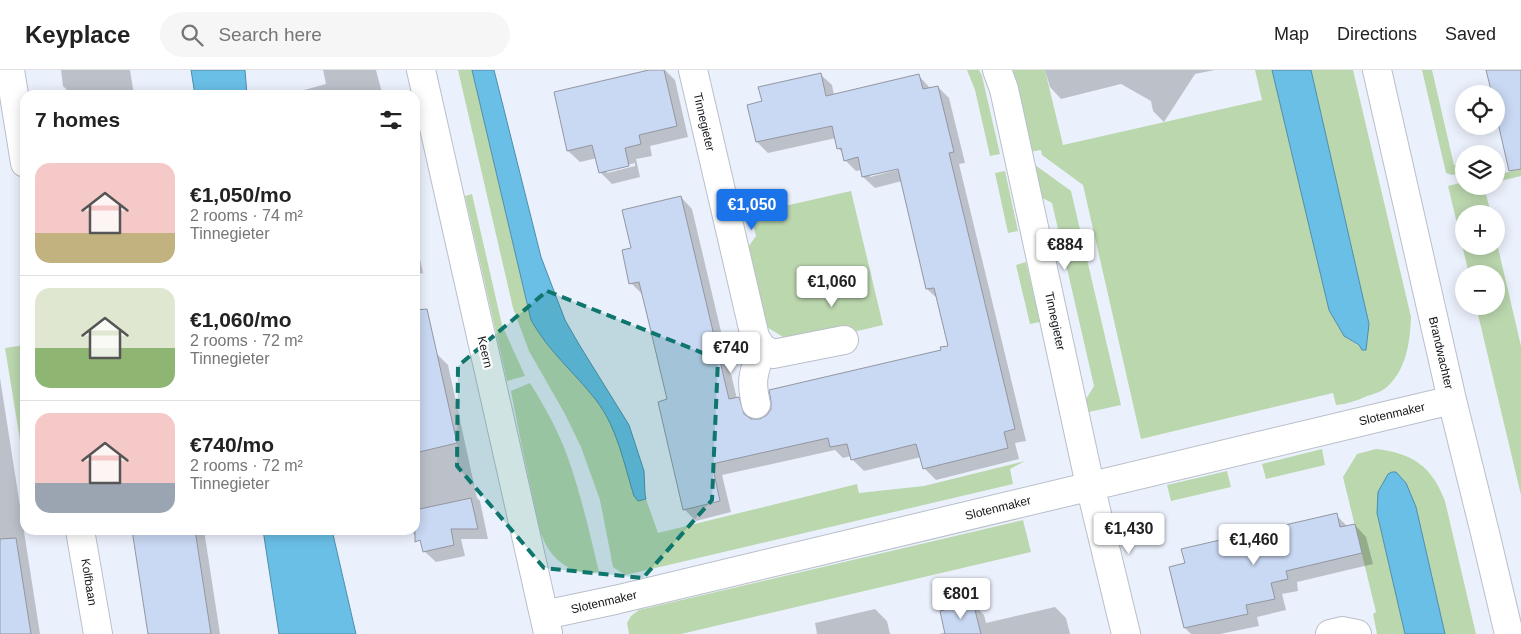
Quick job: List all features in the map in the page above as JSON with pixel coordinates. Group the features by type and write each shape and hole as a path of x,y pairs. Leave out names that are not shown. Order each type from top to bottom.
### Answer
{"street":[{"path":"10,70 20,132"},
{"name":"Keern","path":"421,70 546,625"},
{"name":"Tinnegieter","path":"693,70 755,337 762,348"},
{"name":"Tinnegieter","path":"997,70 1004,89 1090,486 1126,634"},
{"name":"Brandwachter","path":"1377,70 1452,400 1509,634"},
{"path":"756,404 752,388 752,377 762,348 773,354 844,340"},
{"name":"Slotenmaker","path":"546,625 625,598 1452,400"},
{"name":"Kolfbaan","path":"81,535 98,634"},
{"path":"1330,634 1342,631 1357,634"}],"highlighted area":[{"path":"547,291 718,359 712,500 643,578 544,568 457,466 458,366"}],"green space":[{"path":"458,70 472,70 531,320 546,342 589,391 604,412 621,449 638,501 646,499 658,533 857,484 859,493 924,486 1025,461 1010,469 1013,484 625,575 613,567 600,500 581,447 565,414 529,351 513,308"},
{"path":"967,70 979,70 982,76 1000,154 990,156 975,90"},
{"path":"1009,70 1045,70 1063,145 1262,100 1255,70 1272,70 1329,310 1344,336 1359,346 1369,324 1311,70 1353,70 1411,317 1406,354 1394,379 1381,391 1348,403 1336,405 1333,393 1141,439 1083,185 1042,155 1041,150 1029,152"},
{"path":"1422,70 1432,70 1455,165 1455,174 1446,173"},
{"path":"1031,162 1071,191 1121,405 1089,412 1086,399 1094,386 1052,203 1039,196"},
{"path":"1521,169 1521,176 1505,180 1505,173"},
{"path":"1005,171 1018,231 1008,233 995,173"},
{"path":"1455,184 1455,195 1486,195 1489,205 1455,205 1455,215 1448,186"},
{"path":"851,191 883,325 853,332 788,340 765,326 746,250 756,236 749,206 767,210"},
{"path":"472,194 502,325 525,376 507,381 465,196"},
{"path":"1464,255 1500,255 1502,265 1467,265"},
{"path":"1026,262 1040,322 1030,324 1016,265"},
{"path":"1505,278 1521,346 1521,495 1478,315 1505,315"},
{"path":"20,346 20,440 5,348"},
{"path":"530,383 551,420 568,458 581,500 599,572 582,572 566,566 553,555 544,541 536,515 511,391"},
{"path":"1322,449 1325,465 1266,479 1262,464"},
{"path":"1376,449 1400,454 1419,463 1427,470 1440,489 1445,501 1476,634 1445,634 1416,507 1392,472 1377,513 1405,634 1377,634 1373,614 1376,612 1343,477 1357,454"},
{"path":"1227,471 1231,487 1171,501 1167,485"},
{"path":"1023,520 1031,552 681,634 629,634 627,623 631,616 639,610"}],"water":[{"path":"191,70 245,70 247,90 194,90"},
{"path":"472,70 494,70 541,257 565,320 629,425 644,471 646,499 638,501 634,496 615,434 596,400 545,342 531,320"},
{"path":"1272,70 1311,70 1369,324 1366,350 1362,350 1359,345 1344,336 1329,310"},
{"path":"1396,472 1406,483 1416,507 1445,634 1405,634 1377,513 1378,492 1388,474"},
{"path":"264,535 333,535 356,634 279,634"}],"building":[{"path":"649,70 664,70 677,126 639,135 641,144 625,148 629,166 599,173 592,145 567,151 554,92"},
{"path":"1486,70 1521,70 1521,169 1509,171 1505,145 1503,145 1501,135 1505,135 1505,85 1490,85"},
{"path":"821,73 826,96 919,74 923,89 938,86 954,152 949,153 1015,429 1004,432 1008,448 923,469 916,444 851,460 847,444 830,447 828,438 712,464 720,501 683,510 658,402 667,399 639,282 629,284 622,250 631,248 622,210 681,196 729,399 739,397 744,414 751,419 760,419 767,415 771,409 769,390 941,350 940,347 948,346 934,288 926,289 898,169 862,177 858,157 844,161 841,148 837,149 832,126 756,142 747,105 762,101 758,87"},
{"path":"427,309 457,443 420,452 420,310"},
{"path":"471,498 478,529 451,529 454,545 423,552 420,540 415,542 415,535 420,535 420,509"},
{"path":"1337,513 1340,527 1355,524 1362,553 1286,571 1288,579 1271,583 1275,599 1246,605 1248,614 1184,628 1169,567 1185,563 1181,549"},
{"path":"133,535 196,535 211,634 148,634"},
{"path":"16,538 31,634 0,634 0,539"},
{"path":"973,602 981,634 945,634 940,611"}]}
